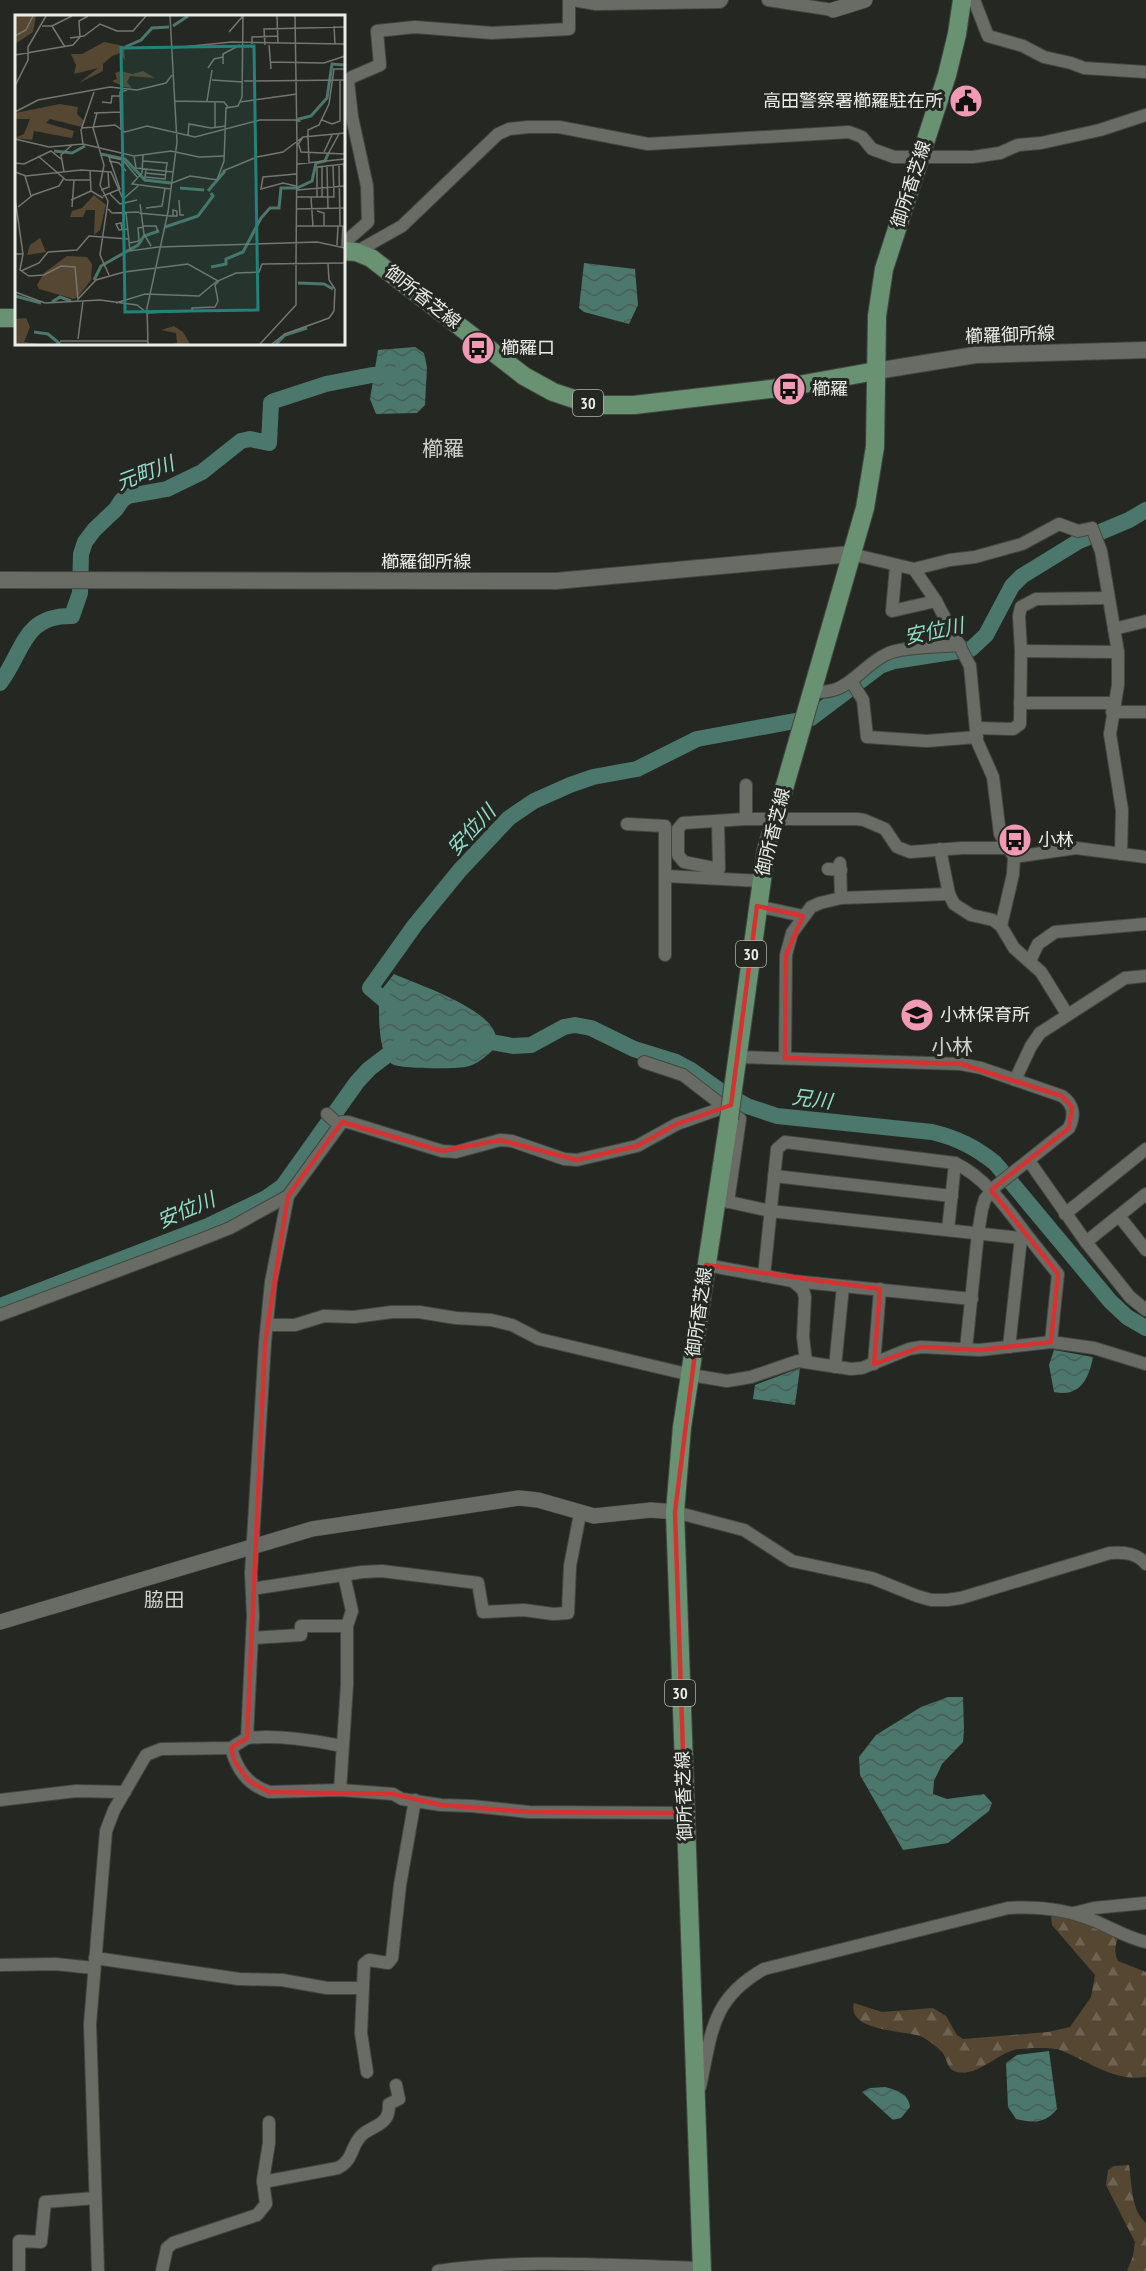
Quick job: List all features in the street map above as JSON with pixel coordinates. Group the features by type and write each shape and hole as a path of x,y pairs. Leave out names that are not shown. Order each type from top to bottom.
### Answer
{"main road":[{"name":"御所香芝線","path":"702,2269 675,1512 682,1427 706,1266 722,1201 727,1113 738,1057 761,882 774,819 865,508 875,447 877,316 884,268 947,75 962,0"},
{"name":"御所香芝線","path":"348,249 371,258 385,268 524,376 553,392 597,405 634,405 788,387 876,371"},
{"name":"櫛羅御所線","path":"876,371 975,355 1146,350"},
{"name":"櫛羅御所線","path":"0,580 556,581 851,554"}],"street":[{"path":"348,249 368,222 367,186 352,117 348,81 352,76 380,65 377,31 416,27 492,33 569,29 571,0 596,4 720,2 722,0"},
{"path":"768,0 833,10 865,0"},
{"path":"974,0 988,36 1023,46 1044,57 1084,68 1146,72"},
{"path":"348,249 402,226 498,134 508,129 559,127 648,144 849,132 862,137 872,149 894,157 919,159 973,157 1000,153 1018,145 1041,143 1100,130 1146,115"},
{"path":"851,554 914,569 950,560 975,557 1022,544 1059,524 1078,531 1092,528 1098,540 1118,652 1118,685 1110,734 1122,810 1121,854"},
{"path":"896,566 892,611 936,601"},
{"path":"914,569 936,601 963,650 972,678 976,733 993,777 1000,834 1012,852 1013,874 1001,926"},
{"path":"854,685 865,711 867,737 927,741 1013,729 1020,724 1019,616 1021,607 1028,602 1046,598 1108,598"},
{"path":"1114,629 1146,621"},
{"path":"812,691 834,691 854,685 880,658 892,652 963,650"},
{"path":"1021,651 1118,652"},
{"path":"1020,703 1113,707 1146,712"},
{"path":"746,819 747,785"},
{"path":"718,821 719,869 684,862 678,855 678,829 683,824 718,821 746,819 864,820 885,829 897,847 919,852 940,849 1012,852 1076,848 1146,857"},
{"path":"627,825 665,826 665,955"},
{"path":"940,849 949,894 954,904 961,910 993,920 1001,926 1014,948 1041,972 1067,1014"},
{"path":"836,867 841,898"},
{"path":"664,876 761,882"},
{"path":"785,1058 786,955 792,933 811,907 841,898 949,894"},
{"path":"757,906 803,916"},
{"path":"1030,961 1038,944 1054,932 1146,924"},
{"path":"1015,1080 1035,1038 1067,1014 1125,978 1146,976"},
{"path":"738,1057 945,1062 981,1068 1068,1100 1072,1107 1073,1121 1069,1128 994,1188 982,1209 966,1349"},
{"path":"644,1062 683,1075 727,1113"},
{"path":"247,1738 252,1638 253,1546 271,1282 288,1196 339,1125 348,1122 442,1151 456,1152 500,1140 564,1159 577,1160 637,1146 677,1124 727,1113"},
{"path":"327,1114 339,1125"},
{"path":"764,1276 777,1149 785,1142 955,1163 970,1170 994,1188 1025,1239 1058,1274 1051,1342"},
{"path":"1065,1214 1146,1149"},
{"path":"1029,1161 1086,1242 1130,1298 1146,1310"},
{"path":"948,1230 955,1163"},
{"path":"774,1176 952,1196"},
{"path":"1086,1242 1146,1194"},
{"path":"0,1315 230,1228 288,1196"},
{"path":"722,1201 770,1211 1025,1239"},
{"path":"1119,1216 1146,1250"},
{"path":"1010,1347 1025,1239"},
{"path":"706,1266 793,1281 972,1299"},
{"path":"793,1281 803,1290 805,1297 803,1337 806,1361"},
{"path":"835,1367 843,1286"},
{"path":"874,1364 880,1289"},
{"path":"267,1325 295,1325 324,1316 354,1317 392,1311 491,1320 512,1325 539,1339 690,1375 727,1381 789,1363 806,1361 835,1367 862,1368 909,1349 921,1347 980,1350 1051,1342 1094,1348 1146,1364"},
{"path":"0,1622 327,1526 519,1498 538,1500 580,1514 608,1516 651,1510 675,1512 744,1530 792,1561 872,1578 932,1600 962,1598 1110,1553 1133,1554 1146,1564"},
{"path":"252,1589 382,1571 477,1583 483,1612 524,1610 568,1613 570,1566 580,1514"},
{"path":"340,1790 347,1685 347,1626 352,1611 344,1575"},
{"path":"252,1638 301,1635 301,1626 347,1626"},
{"path":"98,2271 90,2045 94,1963 106,1831 109,1821 146,1755 153,1751 231,1748 247,1738 260,1736 303,1739 342,1746"},
{"path":"231,1748 240,1772 259,1788 279,1793 340,1790 393,1794 402,1798 451,1806 529,1812 685,1813"},
{"path":"0,1800 66,1792 125,1792"},
{"path":"367,2072 361,2033 364,1964 369,1960 388,1963 392,1958 400,1885 415,1800"},
{"path":"1074,1913 1094,1908 1146,1903"},
{"path":"697,2102 715,2021 723,2003 734,1989 764,1968 1008,1908 1030,1906 1055,1908 1074,1913 1146,1942"},
{"path":"0,1965 94,1963 239,1979 282,1980 327,1988 363,1988"},
{"path":"263,2182 338,2168 346,2163 357,2140 362,2134 383,2121 388,2116 389,2104 399,2099 396,2085"},
{"path":"162,2271 167,2248 173,2243 257,2215 263,2210 266,2197 263,2182 269,2143 269,2122"},
{"path":"19,2271 20,2241 41,2242 45,2202 95,2198"},
{"path":"438,2271 477,2266 536,2264 702,2269"}],"highlighted area":[{"path":"757,906 803,916 786,955 785,1058 961,1064 1062,1096 1072,1107 1069,1128 991,1190 1058,1274 1051,1342 980,1350 921,1347 874,1364 880,1289 706,1265 675,1512 685,1813 529,1812 441,1805 393,1794 269,1792 249,1781 235,1762 231,1748 247,1738 265,1343 288,1196 342,1122 442,1151 500,1140 577,1160 637,1146 677,1124 731,1105"}],"green space":[{"path":"1054,1914 1119,1934 1115,1951 1118,1961 1146,1972 1146,2077 1134,2078 1112,2074 1060,2050 1044,2048 1014,2050 977,2069 962,2073 950,2068 942,2052 926,2039 877,2028 858,2019 854,2012 854,2003 882,2012 933,2008 946,2016 957,2035 963,2039 1048,2032 1070,2027 1091,1997 1095,1975 1052,1925 1051,1917"},
{"path":"1129,2165 1137,2211 1146,2223 1146,2271 1127,2271 1135,2242 1106,2185 1108,2170 1114,2166"}],"water":[{"path":"584,263 635,269 638,305 629,324 584,312 579,308"},
{"path":"415,347 424,353 427,367 425,405 417,413 376,414 370,399 378,350"},
{"path":"394,974 453,999 482,1017 491,1027 496,1038 496,1047 478,1062 465,1067 416,1068 392,1064 387,1058 381,1041 379,993"},
{"path":"1054,1350 1093,1357 1086,1379 1077,1389 1063,1393 1054,1392 1049,1365"},
{"path":"800,1368 795,1405 753,1399 755,1385"},
{"path":"948,1697 963,1697 963,1742 942,1764 934,1781 933,1794 947,1799 984,1794 992,1803 989,1811 948,1843 903,1850 860,1775 859,1757 876,1735 921,1707"},
{"path":"1049,2051 1057,2109 1043,2120 1016,2119 1008,2107 1006,2063 1017,2055"},
{"path":"885,2087 898,2091 907,2098 910,2107 901,2118 893,2120 862,2092 870,2088"}],"waterway":[{"name":"元町川","path":"0,683 34,628 56,617 72,616 80,593 81,554 85,542 122,500 128,496 167,489 202,472 241,441 250,439 269,443 271,403 274,401 326,384 372,375 396,375"},
{"name":"安位川","path":"396,1010 370,988 415,925 460,870 509,818 534,801 593,777 637,769 697,739 811,718 880,666 894,661 971,649 986,635 1012,586 1022,576 1079,541 1129,520 1146,510"},
{"name":"兄川","path":"474,1039 513,1046 531,1045 564,1027 575,1025 591,1028 634,1049 676,1062 747,1106 777,1116 932,1132 958,1140 995,1163 1110,1301 1127,1317 1146,1328"},
{"name":"安位川","path":"0,1306 208,1226 266,1198 283,1186 357,1082 369,1069 403,1043"}],"place":[{"name":"高田警察署櫛羅駐在所","path":"966,101"},
{"name":"櫛羅口","path":"478,348"},
{"name":"櫛羅","path":"789,389"},
{"name":"小林","path":"1015,840"},
{"name":"小林保育所","path":"917,1015"}],"district":[{"name":"櫛羅","path":"443,449"},
{"name":"小林","path":"952,1047"},
{"name":"脇田","path":"164,1600"}]}
